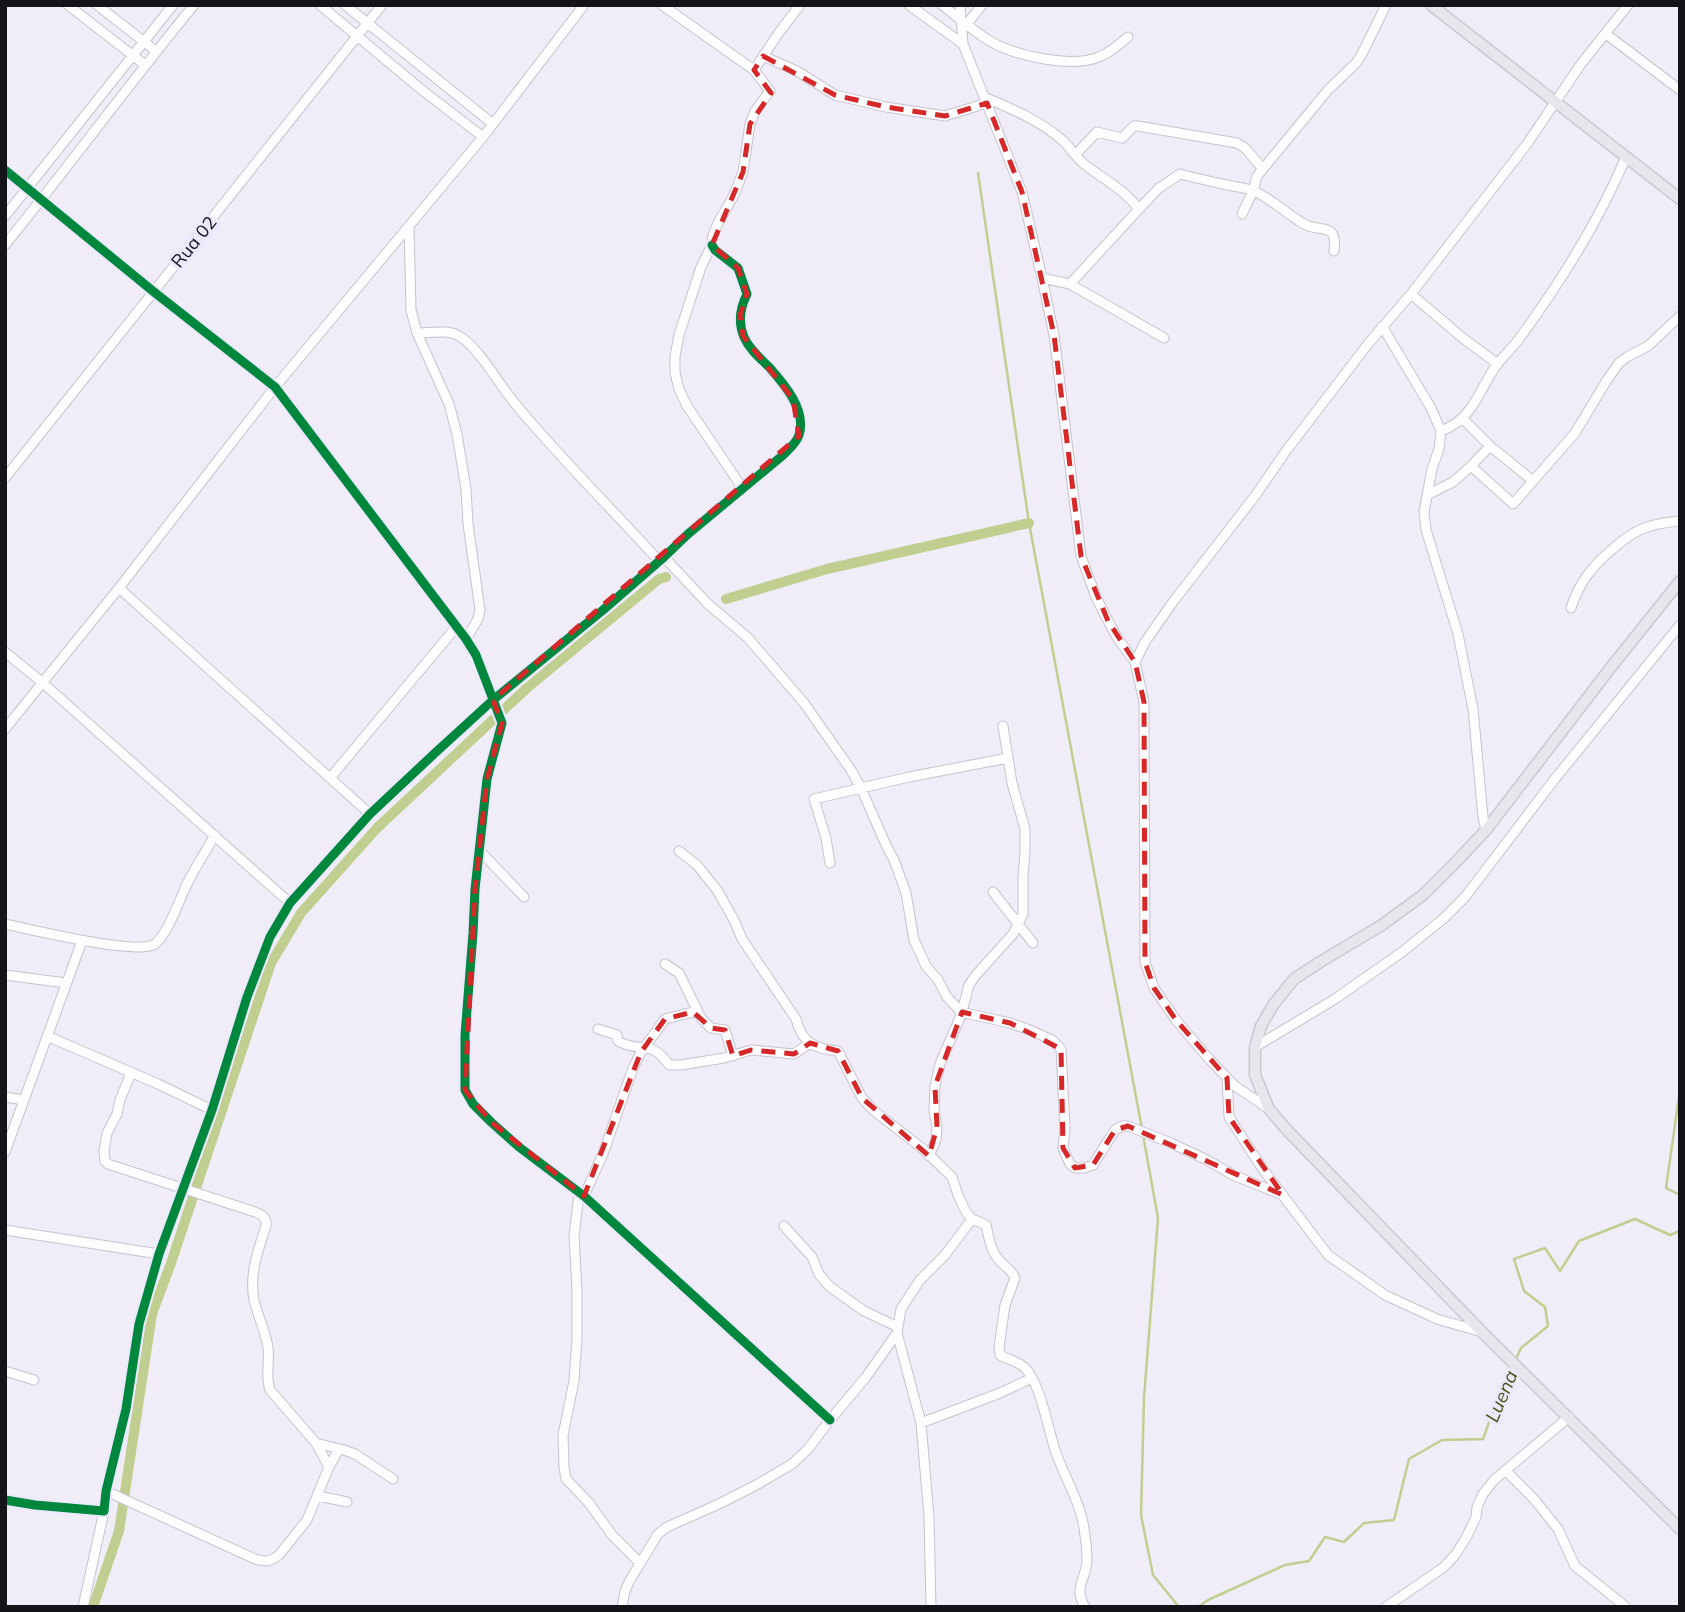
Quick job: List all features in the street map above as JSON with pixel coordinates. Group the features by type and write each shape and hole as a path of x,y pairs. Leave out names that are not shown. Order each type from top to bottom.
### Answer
{"main road":[{"path":"1431,5 1680,199"},
{"path":"1680,581 1486,830 1423,895 1382,925 1294,979 1273,1005 1261,1026 1255,1047 1255,1075 1269,1109 1287,1130 1591,1442 1680,1529"}],"street":[{"path":"68,5 145,65"},
{"path":"97,5 156,51"},
{"path":"5,216 173,5"},
{"path":"5,244 194,5"},
{"path":"320,5 422,90 483,136"},
{"path":"345,5 493,124"},
{"name":"Rua 02","path":"5,478 382,5"},
{"path":"5,729 119,588 275,387 493,124 584,5"},
{"path":"662,5 754,70 770,92 755,111 750,124 743,172 701,267 675,356 675,373 687,406 743,489"},
{"path":"754,70 800,5"},
{"path":"909,5 963,44"},
{"path":"942,5 991,42 1037,58 1085,61 1100,57 1128,37"},
{"path":"960,5 964,22 963,44 1022,192 1042,278 1054,335 1082,556 1096,597 1118,639 1135,662 1144,702 1145,962 1154,988 1176,1020 1235,1086 1269,1109"},
{"path":"964,22 982,5"},
{"path":"1242,214 1257,176 1328,90 1356,63 1386,5"},
{"path":"1135,662 1145,642 1173,602 1255,496 1286,451 1527,144 1581,64 1628,5"},
{"path":"1606,34 1680,90"},
{"path":"763,56 797,71 835,95 862,102 945,116 985,100 1019,113 1063,140 1085,165 1122,191 1139,209"},
{"path":"1075,155 1097,132 1122,138 1134,126 1138,126 1237,143 1245,148 1263,169"},
{"path":"1441,431 1463,419 1498,364 1547,300 1602,209 1626,157"},
{"path":"5,170 275,387 467,639 502,723 487,779 475,889 465,1035 466,1090 472,1104 519,1147 581,1195 830,1420"},
{"path":"1070,284 1159,188 1180,174 1253,191 1306,225 1325,228 1331,232 1335,241 1334,251"},
{"path":"409,226 411,310 417,332 449,404 466,489 468,524 480,604 478,619 467,639"},
{"path":"83,1607 126,1409 139,1324 159,1254 212,1110 247,997 271,937 290,903 370,814 400,785 493,701 793,446 799,436 799,411 793,399 743,336 740,315 747,294 738,268 712,245"},
{"path":"1042,278 1070,284 1164,338"},
{"path":"1411,294 1464,340 1498,364"},
{"path":"1471,466 1513,504 1575,433 1619,363 1648,346 1680,316"},
{"path":"1382,326 1431,408 1441,431 1424,512 1426,530 1458,634 1473,709 1486,830"},
{"path":"417,332 453,333 466,340 522,412 662,559 748,638 789,685 827,734 862,788 906,893 914,940 926,966 947,997 961,1012 1030,1030 1052,1040 1061,1049 1065,1128 1063,1148 1070,1164 1075,1168 1093,1165 1115,1130 1128,1126 1171,1143 1235,1176 1283,1195"},
{"path":"1463,419 1490,446 1532,480"},
{"path":"1427,495 1452,482 1490,446"},
{"path":"1571,608 1582,582 1599,559 1640,529 1680,521"},
{"path":"119,588 370,814"},
{"path":"1255,1047 1335,999 1402,952 1443,919 1465,897 1554,780 1680,625"},
{"path":"330,778 457,626"},
{"path":"5,652 290,903"},
{"path":"929,1156 936,1140 935,1086 940,1064 969,985 1019,925 1023,915 1026,840 1012,783 1003,726"},
{"path":"830,863 826,838 814,799 909,776 1008,758"},
{"path":"5,924 82,941 140,947 154,944 166,930 186,885 215,835"},
{"path":"479,850 524,897"},
{"path":"680,851 705,873 717,890 742,939 810,1043 822,1050 838,1051 862,1098 952,1177 966,1212 972,1219 986,1225 992,1249 1012,1272 1014,1278 1005,1305 1000,1355 1024,1366 1032,1378 1046,1414 1049,1434 1074,1493 1084,1527 1087,1563 1079,1595 1085,1607"},
{"path":"993,892 1033,943"},
{"path":"5,1152 82,941"},
{"path":"665,964 680,973 701,1018 711,1028 725,1030 733,1056"},
{"path":"5,975 66,983"},
{"path":"640,1563 612,1535 589,1503 566,1479 563,1435 574,1381 577,1338 574,1236 581,1195 603,1154 633,1068 665,1019 697,1011"},
{"path":"598,1029 617,1035 618,1041 626,1046 655,1049 669,1065 751,1051 794,1054 810,1043"},
{"path":"47,1036 212,1110"},
{"path":"131,1073 117,1114 107,1133 105,1161 113,1166 259,1213 266,1219 253,1272 253,1287 268,1347 267,1381 271,1390 316,1443 329,1467"},
{"path":"1227,1078 1229,1117 1262,1168 1328,1255 1385,1295 1437,1319 1488,1336"},
{"path":"5,1097 24,1100"},
{"path":"622,1607 625,1591 658,1534 792,1464 808,1449 866,1377 897,1330 901,1309 920,1280 945,1255 972,1219"},
{"path":"784,1226 812,1257 823,1280 864,1311 897,1330 920,1423 929,1517 931,1607"},
{"path":"5,1230 159,1254"},
{"path":"5,1371 34,1380"},
{"path":"920,1423 1032,1378"},
{"path":"1386,1607 1444,1567 1468,1536 1483,1494 1494,1480 1569,1417"},
{"path":"316,1443 355,1454 393,1479"},
{"path":"107,1491 265,1562 279,1555 307,1520 339,1449"},
{"path":"1506,1471 1534,1499 1558,1529 1576,1566 1626,1607"},
{"path":"318,1496 346,1502"},
{"path":"5,1500 104,1511"}],"highlighted area":[{"path":"763,56 835,95 886,107 945,116 987,103 1022,192 1054,335 1081,556 1108,621 1135,662 1144,702 1145,962 1154,988 1176,1020 1227,1078 1229,1117 1283,1195 1128,1126 1115,1130 1093,1165 1075,1168 1063,1148 1061,1049 1010,1023 962,1012 935,1086 937,1127 929,1156 862,1098 838,1051 810,1043 794,1054 751,1050 733,1056 725,1030 711,1028 693,1012 665,1019 641,1052 584,1196 491,1122 465,1090 475,889 487,779 502,723 493,700 799,436 793,399 743,336 740,315 747,294 738,268 712,245 743,172 750,124 771,93 754,70"}],"waterway":[{"path":"978,173 1029,523 1142,1129"},
{"path":"726,599 827,569 1029,523"},
{"path":"93,1607 119,1531 152,1314 271,963 301,913 377,828 527,688 659,579 666,577"},
{"name":"Luena","path":"1680,1089 1666,1188 1680,1195"},
{"path":"1143,1135 1158,1218 1144,1398 1141,1515 1153,1575 1179,1607"},
{"name":"Luena","path":"1516,1359 1521,1348 1548,1326 1545,1307 1524,1291 1514,1259 1545,1248 1560,1271 1579,1241 1635,1219 1670,1235 1680,1231"},
{"name":"Luena","path":"1198,1607 1285,1565 1309,1561 1325,1537 1344,1542 1364,1523 1394,1520 1409,1459 1442,1440 1483,1439 1501,1389 1512,1368"}],"cycle path":[{"path":"5,170 275,387 466,639 476,655 502,723 487,779 475,889 465,1035 465,1090 473,1104 491,1122 519,1147 584,1196 830,1420"},
{"path":"5,1500 104,1511 106,1491 126,1409 139,1324 159,1254 212,1110 247,997 270,937 290,903 370,814 435,753 493,700 603,610 688,534 782,456 798,438 800,416 793,398 755,353 742,332 741,316 747,294 738,268 712,245"}]}
